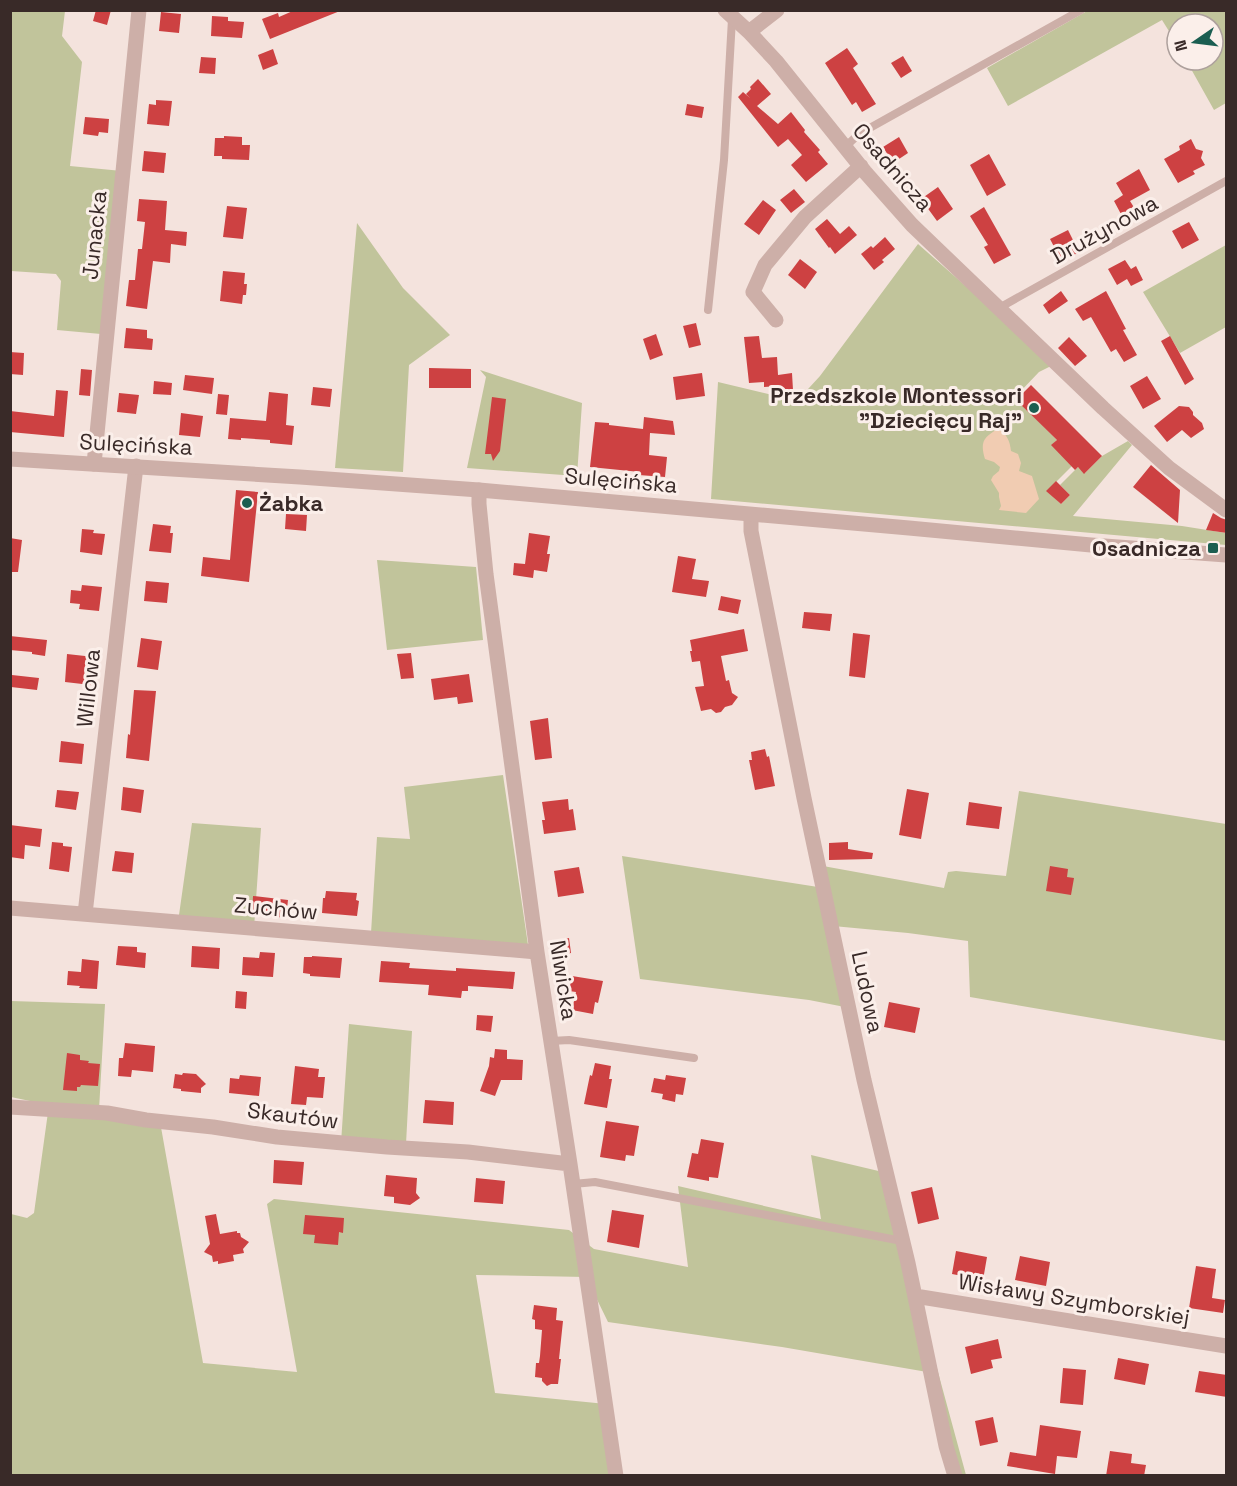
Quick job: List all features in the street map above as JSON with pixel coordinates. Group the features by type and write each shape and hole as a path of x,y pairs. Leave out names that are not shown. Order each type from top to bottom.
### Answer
{"street":[{"name":"Junacka","path":"94,464 139,10"},
{"path":"749,32 777,10"},
{"name":"Osadnicza","path":"729,14 776,61 912,225 1169,468 1227,510"},
{"path":"776,320 753,292 765,265 805,217 861,166"},
{"name":"Sulęcińska","path":"10,459 479,490 1091,545 1227,555"},
{"name":"Willowa","path":"85,914 136,466"},
{"name":"Niwicka","path":"479,490 488,585 537,952 616,1476"},
{"name":"Ludowa","path":"751,514 751,531 804,798 864,1080 915,1296 946,1446 955,1476"},
{"name":"Zuchów","path":"10,908 537,952"},
{"name":"Skautów","path":"10,1107 107,1113 277,1137 468,1152 570,1164"},
{"name":"Wisławy Szymborskiej","path":"915,1296 1227,1346"}],"lane":[{"path":"845,147 859,134 1082,10"},
{"path":"708,310 724,160 729,14"},
{"name":"Drużynowa","path":"999,308 1227,181"},
{"path":"551,1041 569,1040 694,1058"},
{"path":"573,1184 595,1182 902,1241"}],"green space":[{"path":"10,11 65,11 62,36 82,62 70,166 122,171 101,334 57,330 61,281 56,274 11,271"},
{"path":"1087,11 1226,11 1226,103 1214,110 1193,72 1225,72 1225,12 1165,12 1165,25 1162,20 1008,106 987,68"},
{"path":"357,223 403,288 450,335 409,365 403,472 335,468"},
{"path":"918,244 985,303 1051,366 1039,372 1018,394 1020,396 1017,400 1057,440 1052,445 1072,466 1047,491 1061,504 1070,495 1060,485 1078,467 1085,473 1102,456 1128,441 1132,445 1073,516 1182,526 1226,533 1226,545 711,499 718,382 797,401 820,376"},
{"path":"1226,245 1226,327 1180,353 1143,292"},
{"path":"480,370 582,403 577,476 467,468 486,377"},
{"path":"377,560 476,567 483,640 387,650"},
{"path":"503,775 528,945 371,933 377,837 410,839 404,787"},
{"path":"1019,791 1226,824 1226,1041 970,997 968,941 908,933 833,926 850,1008 809,1000 640,979 622,856 818,887 823,866 944,888 948,872 1006,876"},
{"path":"192,823 261,828 254,928 179,915"},
{"path":"11,1001 105,1004 99,1110 159,1116 203,1363 297,1372 267,1204 274,1199 569,1230 594,1249 688,1267 678,1186 821,1219 811,1155 887,1173 966,1475 956,1475 933,1373 782,1347 608,1322 586,1277 476,1275 495,1393 606,1404 617,1475 11,1476 11,1214 27,1218 34,1213 49,1105 11,1097"},
{"path":"349,1024 412,1031 406,1144 341,1143"}],"sand":[{"path":"998,429 1008,438 1011,451 1018,454 1021,463 1019,471 1032,476 1039,499 1026,513 999,510 1001,506 999,493 991,480 1000,467 985,459 983,449 986,438"}],"building":[{"path":"96,10 111,10 107,25 93,21"},
{"path":"295,10 340,11 270,39 262,19 278,13 279,17"},
{"path":"161,12 181,14 179,33 159,31"},
{"path":"212,16 228,17 228,21 244,22 242,38 211,36"},
{"path":"847,48 858,64 853,68 876,104 862,112 856,102 852,105 825,63"},
{"path":"273,49 278,64 263,70 258,55"},
{"path":"903,56 912,71 901,78 891,63"},
{"path":"201,57 216,58 215,74 199,73"},
{"path":"758,79 771,94 757,106 778,124 791,112 828,164 806,182 791,165 802,155 788,139 778,147 738,97 743,92 750,98 746,94"},
{"path":"156,100 172,101 169,126 147,124 149,104 156,105"},
{"path":"687,104 704,107 702,118 685,115"},
{"path":"85,117 109,119 108,133 99,132 98,136 83,134"},
{"path":"224,136 242,137 242,145 250,145 249,160 222,159 222,156 214,156 215,138 224,138"},
{"path":"899,137 908,153 893,163 883,147"},
{"path":"1191,139 1196,149 1203,151 1201,158 1205,165 1193,171 1195,174 1178,183 1164,159 1180,150 1179,146"},
{"path":"144,151 166,153 164,173 142,171"},
{"path":"989,154 1006,185 987,196 970,165"},
{"path":"1139,169 1150,190 1130,201 1135,209 1122,216 1114,201 1123,195 1116,183"},
{"path":"938,187 953,209 937,221 921,199"},
{"path":"794,189 805,202 791,213 780,200"},
{"path":"139,199 167,201 165,230 187,232 186,246 171,244 170,263 153,261 147,309 126,306 129,280 135,280 138,249 142,249 145,222 137,221"},
{"path":"763,200 776,210 759,235 744,224"},
{"path":"227,206 247,208 243,239 223,237"},
{"path":"984,207 1011,255 994,264 984,247 988,245 970,216"},
{"path":"827,219 840,234 849,226 857,235 835,254 815,229"},
{"path":"1189,222 1199,240 1182,249 1172,231"},
{"path":"1068,230 1079,252 1062,262 1050,239"},
{"path":"885,237 895,249 874,270 861,254 871,246 873,248"},
{"path":"800,259 817,272 805,289 788,275"},
{"path":"1125,260 1131,269 1136,266 1143,280 1131,286 1127,279 1117,285 1108,269"},
{"path":"223,271 245,273 246,295 243,295 242,304 220,301"},
{"path":"1061,291 1068,301 1049,314 1043,305"},
{"path":"1106,291 1137,355 1124,362 1116,349 1111,352 1091,317 1083,321 1075,309"},
{"path":"696,323 701,345 689,348 683,326"},
{"path":"126,328 147,330 147,338 153,339 152,350 124,348"},
{"path":"656,334 663,355 650,360 643,339"},
{"path":"759,336 762,358 777,357 778,375 792,373 793,390 780,391 779,386 764,387 764,382 749,383 744,337"},
{"path":"1170,336 1194,379 1185,385 1161,341"},
{"path":"1069,337 1087,356 1075,366 1058,348"},
{"path":"10,352 24,353 23,375 10,374"},
{"path":"429,368 471,369 471,388 429,388"},
{"path":"81,369 92,370 90,396 79,395"},
{"path":"702,373 705,396 676,400 673,377"},
{"path":"185,375 214,378 212,394 183,390"},
{"path":"1147,376 1161,399 1143,409 1130,386"},
{"path":"154,381 172,383 171,395 153,394"},
{"path":"1031,385 1102,456 1084,474 1078,467 1075,470 1051,445 1057,440 1016,400"},
{"path":"313,387 332,389 330,407 311,405"},
{"path":"56,390 68,391 64,437 10,432 10,411 54,416"},
{"path":"269,392 288,394 286,425 294,426 292,445 270,443 270,440 228,439 230,418 266,421"},
{"path":"119,393 139,395 136,414 117,412"},
{"path":"218,394 229,395 227,415 216,414"},
{"path":"492,397 506,399 500,451 493,461 491,454 485,454"},
{"path":"1179,406 1189,407 1204,429 1191,438 1182,430 1167,442 1154,426"},
{"path":"181,413 203,416 200,437 179,435"},
{"path":"644,417 673,421 675,435 650,433 649,455 667,457 665,477 590,467 595,422 643,429"},
{"path":"1151,465 1180,490 1178,523 1133,487"},
{"path":"1056,481 1070,495 1061,504 1046,491"},
{"path":"236,490 258,492 249,582 201,576 203,557 230,560"},
{"path":"1213,513 1227,520 1227,533 1206,530"},
{"path":"286,514 307,515 306,531 285,529"},
{"path":"153,524 171,526 170,533 173,533 171,553 149,551"},
{"path":"82,529 105,534 102,555 80,552"},
{"path":"529,533 550,536 547,572 534,570 533,578 513,575 514,563 525,564"},
{"path":"10,538 22,540 18,572 10,572"},
{"path":"678,556 696,559 692,579 709,581 706,597 672,592"},
{"path":"146,581 169,583 167,603 144,601"},
{"path":"82,585 102,587 99,611 79,609 80,604 70,603 71,590 81,591"},
{"path":"721,596 741,600 738,614 718,610"},
{"path":"804,612 832,614 830,631 802,628"},
{"path":"744,629 748,651 721,656 726,681 729,680 732,693 738,697 732,705 725,707 721,712 716,713 711,709 701,711 695,687 704,686 700,661 692,662 690,640"},
{"path":"853,633 870,635 865,678 849,676"},
{"path":"10,636 47,640 45,656 10,650"},
{"path":"141,638 162,641 158,670 137,667"},
{"path":"411,653 414,678 401,679 397,654"},
{"path":"67,654 94,657 91,685 65,682"},
{"path":"469,674 473,702 458,704 457,697 434,700 431,679"},
{"path":"12,675 39,678 37,690 11,687"},
{"path":"134,690 156,691 149,761 126,758"},
{"path":"548,718 552,758 535,760 530,721"},
{"path":"61,741 84,744 82,764 59,762"},
{"path":"765,749 767,757 769,756 775,786 755,790 749,760 752,760 751,752"},
{"path":"123,787 144,790 141,813 121,810"},
{"path":"907,789 929,793 921,839 899,835"},
{"path":"57,790 79,792 76,810 55,807"},
{"path":"568,799 569,810 573,809 576,830 544,834 542,820 545,820 542,802"},
{"path":"969,802 1002,807 999,829 966,825"},
{"path":"10,825 42,829 40,847 25,845 24,859 10,857"},
{"path":"52,842 72,847 69,872 49,869"},
{"path":"848,842 848,849 873,853 872,859 829,860 829,843"},
{"path":"115,851 134,853 132,873 112,871"},
{"path":"1050,866 1068,869 1067,877 1074,878 1071,895 1046,891"},
{"path":"579,867 584,893 558,897 554,871"},
{"path":"326,891 357,893 356,900 359,901 357,916 322,913"},
{"path":"253,896 288,900 286,918 252,914"},
{"path":"569,938 571,953 554,956 552,941"},
{"path":"118,946 137,947 137,952 146,953 145,968 116,965"},
{"path":"192,946 220,948 219,969 191,967"},
{"path":"260,952 275,953 273,977 242,975 243,957 259,958"},
{"path":"304,957 342,958 340,978 310,976 310,974 303,973"},
{"path":"82,959 99,961 97,989 67,985 68,971 81,972"},
{"path":"381,961 410,963 409,968 515,972 513,989 468,986 468,991 462,991 461,998 428,995 429,985 379,982"},
{"path":"572,976 603,981 593,1014 572,1010 576,992 569,991"},
{"path":"236,991 247,992 246,1009 235,1008"},
{"path":"889,1002 920,1008 915,1033 884,1027"},
{"path":"477,1015 493,1016 491,1032 476,1030"},
{"path":"125,1043 155,1046 153,1072 132,1070 131,1077 118,1076 119,1058 123,1058"},
{"path":"495,1049 507,1050 507,1059 523,1060 522,1080 501,1080 495,1096 480,1091 490,1057 494,1058"},
{"path":"67,1053 80,1055 80,1060 89,1061 88,1063 100,1064 98,1086 81,1085 77,1087 77,1091 63,1090"},
{"path":"595,1063 611,1066 609,1079 612,1079 607,1108 584,1104"},
{"path":"295,1066 319,1069 318,1077 325,1077 323,1098 307,1097 306,1105 291,1104"},
{"path":"183,1073 196,1074 206,1084 201,1088 201,1093 173,1088 175,1074 182,1075"},
{"path":"240,1075 261,1077 259,1096 229,1093 230,1078 239,1079"},
{"path":"666,1075 686,1078 683,1095 676,1094 675,1102 662,1099 663,1094 651,1092 654,1078 665,1080"},
{"path":"425,1100 454,1102 453,1125 423,1123"},
{"path":"606,1121 639,1126 634,1156 626,1155 625,1161 600,1157"},
{"path":"701,1139 724,1143 718,1178 709,1177 709,1181 687,1177 692,1153 698,1154"},
{"path":"274,1160 304,1162 302,1185 273,1183"},
{"path":"386,1175 417,1178 416,1193 420,1198 410,1205 394,1203 394,1197 384,1196"},
{"path":"476,1178 505,1181 503,1204 474,1202"},
{"path":"932,1187 939,1219 918,1224 911,1192"},
{"path":"612,1210 644,1215 639,1248 607,1242"},
{"path":"216,1214 220,1234 237,1231 249,1242 243,1249 244,1253 233,1255 234,1261 218,1264 218,1261 213,1262 212,1256 204,1252 210,1244 205,1216"},
{"path":"305,1215 344,1218 343,1233 339,1232 338,1245 314,1243 315,1235 303,1234"},
{"path":"956,1251 987,1257 983,1280 952,1274"},
{"path":"1020,1256 1050,1262 1046,1286 1015,1280"},
{"path":"1196,1266 1216,1269 1212,1298 1225,1300 1223,1313 1189,1308"},
{"path":"534,1305 557,1308 556,1320 563,1321 558,1384 547,1386 542,1378 535,1377 536,1363 539,1363 542,1330 535,1329 535,1320 532,1319"},
{"path":"998,1339 1002,1358 991,1360 993,1368 971,1374 965,1347"},
{"path":"1118,1358 1149,1364 1145,1385 1114,1379"},
{"path":"1063,1368 1086,1370 1083,1405 1060,1403"},
{"path":"1199,1371 1227,1375 1227,1397 1195,1392"},
{"path":"993,1417 998,1442 980,1446 975,1421"},
{"path":"1040,1425 1081,1431 1077,1458 1057,1456 1055,1474 1007,1466 1010,1452 1036,1456"},
{"path":"1110,1451 1132,1454 1131,1463 1146,1465 1144,1476 1106,1476"}],"place":[{"name":"Przedszkole Montessori \"Dziecięcy Raj\"","path":"1034,408"},
{"name":"Żabka","path":"247,503"},
{"name":"Osadnicza","path":"1213,548"}]}
